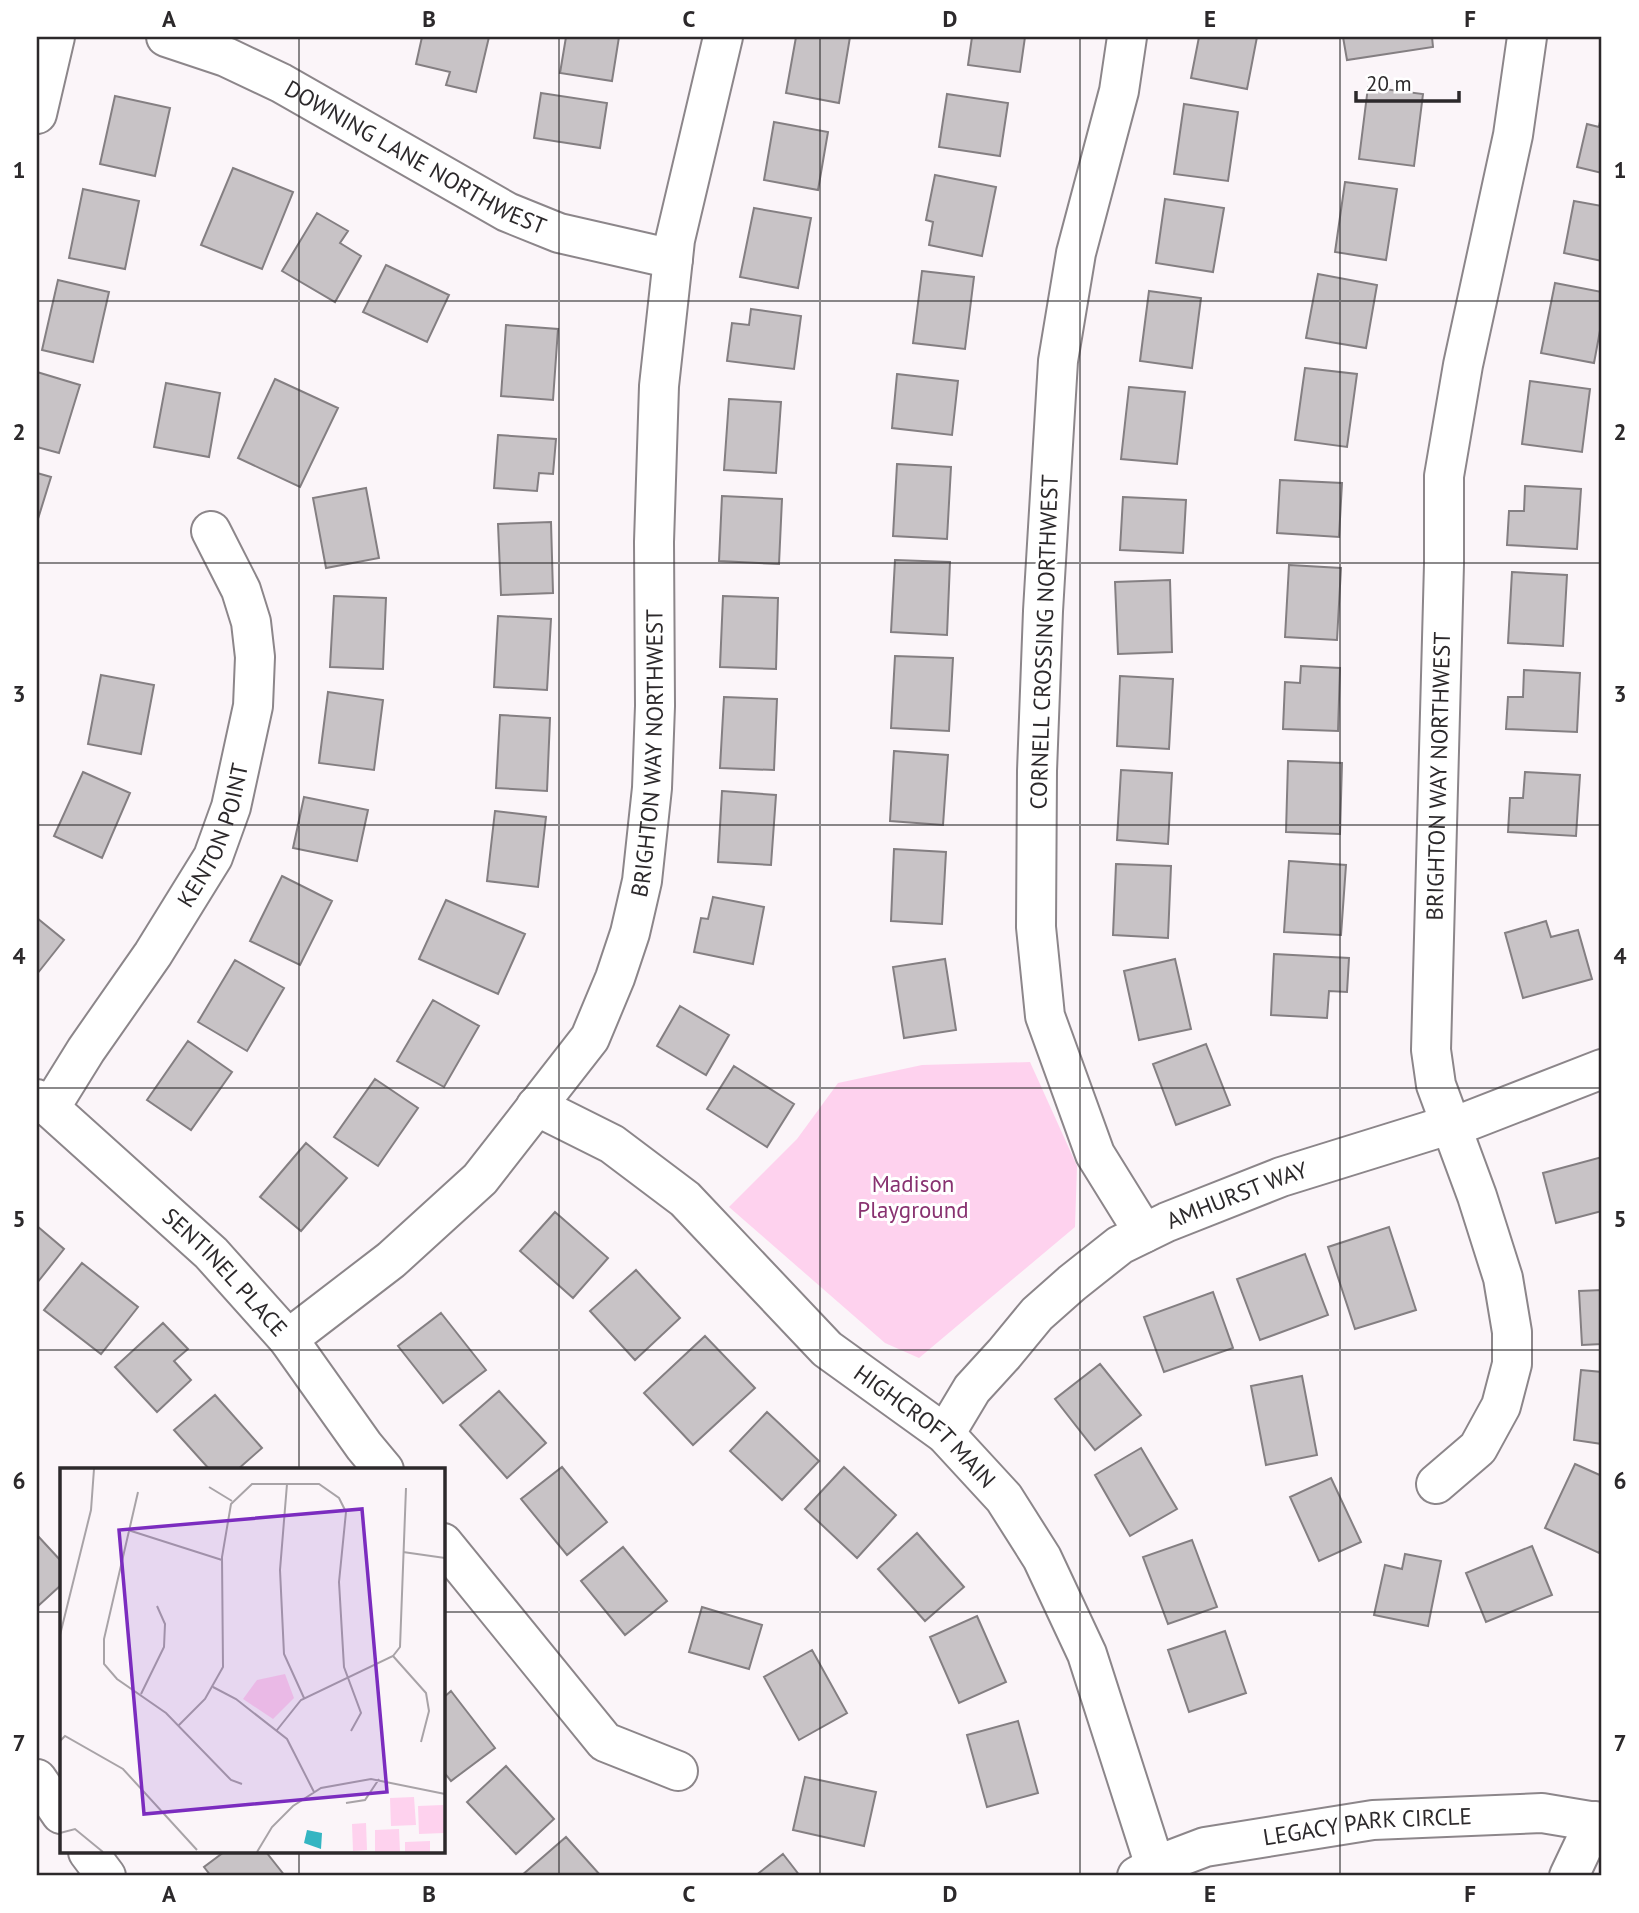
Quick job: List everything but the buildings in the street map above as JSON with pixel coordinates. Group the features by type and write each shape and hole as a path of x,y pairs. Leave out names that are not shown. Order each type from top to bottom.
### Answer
{"street":[{"path":"37,114 55,37"},
{"name":"DOWNING LANE NORTHWEST","path":"166,37 226,57 281,83 507,212 559,233 673,259"},
{"name":"BRIGHTON WAY NORTHWEST","path":"288,1339 391,1260 480,1179 590,1038 615,978 630,933 642,881 652,788 654,542 659,386 675,240 723,37"},
{"name":"CORNELL CROSSING NORTHWEST","path":"1127,37 1119,92 1076,253 1058,361 1042,638 1035,927 1045,1016 1095,1154 1144,1233"},
{"name":"BRIGHTON WAY NORTHWEST","path":"1436,1484 1478,1448 1501,1406 1512,1364 1512,1332 1503,1278 1477,1196 1436,1085 1430,1050 1443,620 1444,476 1463,365 1513,135 1527,37"},
{"name":"KENTON POINT","path":"43,1103 86,1050 153,954 214,857 231,807 253,706 255,657 251,622 241,590 211,531"},
{"name":"AMHURST WAY","path":"945,1434 972,1389 1037,1314 1120,1245 1167,1222 1281,1177 1442,1127 1452,1127 1602,1069"},
{"name":"SENTINEL PLACE","path":"43,1103 211,1253 288,1339 382,1468"},
{"name":"HIGHCROFT MAIN","path":"536,1106 612,1144 685,1199 827,1349 945,1434 1004,1498 1042,1558 1087,1654 1146,1871"},
{"path":"444,1544 605,1742 678,1771"},
{"path":"37,1779 60,1813"},
{"name":"LEGACY PARK CIRCLE","path":"1146,1871 1205,1847 1373,1820 1542,1813 1599,1822"},
{"path":"1569,1876 1599,1822"},
{"path":"90,1854 106,1876"}],"green space":[{"name":"Madison Playground","path":"1030,1062 1077,1166 1075,1227 919,1358 885,1343 729,1207 797,1139 838,1083 922,1065"}]}
